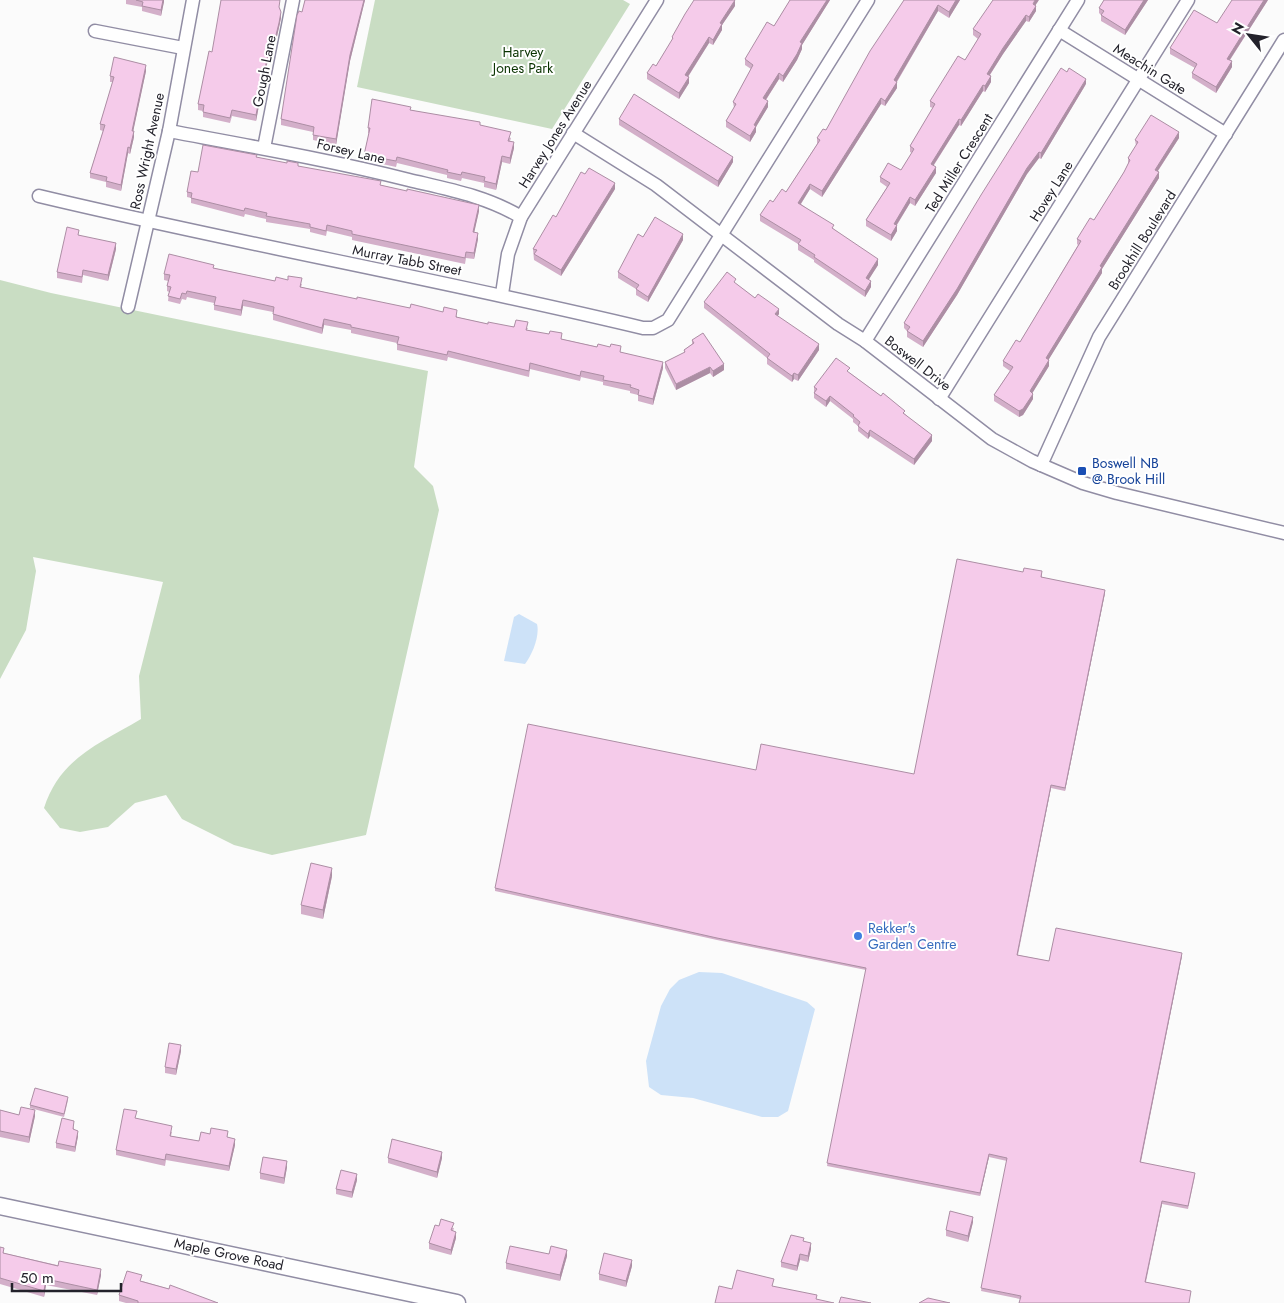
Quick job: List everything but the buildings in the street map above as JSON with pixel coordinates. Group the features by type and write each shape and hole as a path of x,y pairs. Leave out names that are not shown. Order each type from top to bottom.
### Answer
{"street":[{"name":"Ross Wright Avenue","path":"128,307 169,130 193,0"},
{"name":"Gough Lane","path":"264,148 293,0"},
{"name":"Harvey Jones Avenue","path":"502,294 508,254 521,217 656,0"},
{"path":"721,235 868,0"},
{"name":"Ted Miller Crescent","path":"866,341 1078,0"},
{"name":"Hovey Lane","path":"940,399 1188,0"},
{"name":"Meachin Gate","path":"1059,30 1226,134"},
{"path":"95,31 183,48"},
{"name":"Brookhill Boulevard","path":"1042,465 1100,337 1284,40"},
{"name":"Forsey Lane","path":"169,130 339,162 480,198 504,207 521,217"},
{"name":"Boswell Drive","path":"573,134 650,181 838,324 866,341 992,439 1042,465 1083,483 1284,533"},
{"name":"Murray Tabb Street","path":"39,196 147,222 502,294 643,328 653,328 668,320 721,235"},
{"name":"Maple Grove Road","path":"0,1206 458,1303"}],"green space":[{"name":"Harvey Jones Park","path":"375,0 623,0 630,4 552,129 357,87"},
{"path":"0,280 51,293 428,371 414,467 433,486 439,510 366,835 272,855 234,845 182,819 166,795 135,803 108,827 80,832 60,828 44,808 51,791 71,764 96,745 141,719 139,676 163,582 33,557 36,571 26,630 0,679"}],"water":[{"path":"519,614 537,624 538,629 535,645 525,664 504,661 514,617"},
{"path":"699,972 722,973 807,1002 815,1009 788,1111 778,1117 762,1117 693,1098 661,1095 649,1087 646,1061 661,1006 670,989 679,980"}],"place":[{"name":"Boswell NB @ Brook Hill","path":"1082,471"},
{"name":"Rekker's Garden Centre","path":"858,936"}]}
